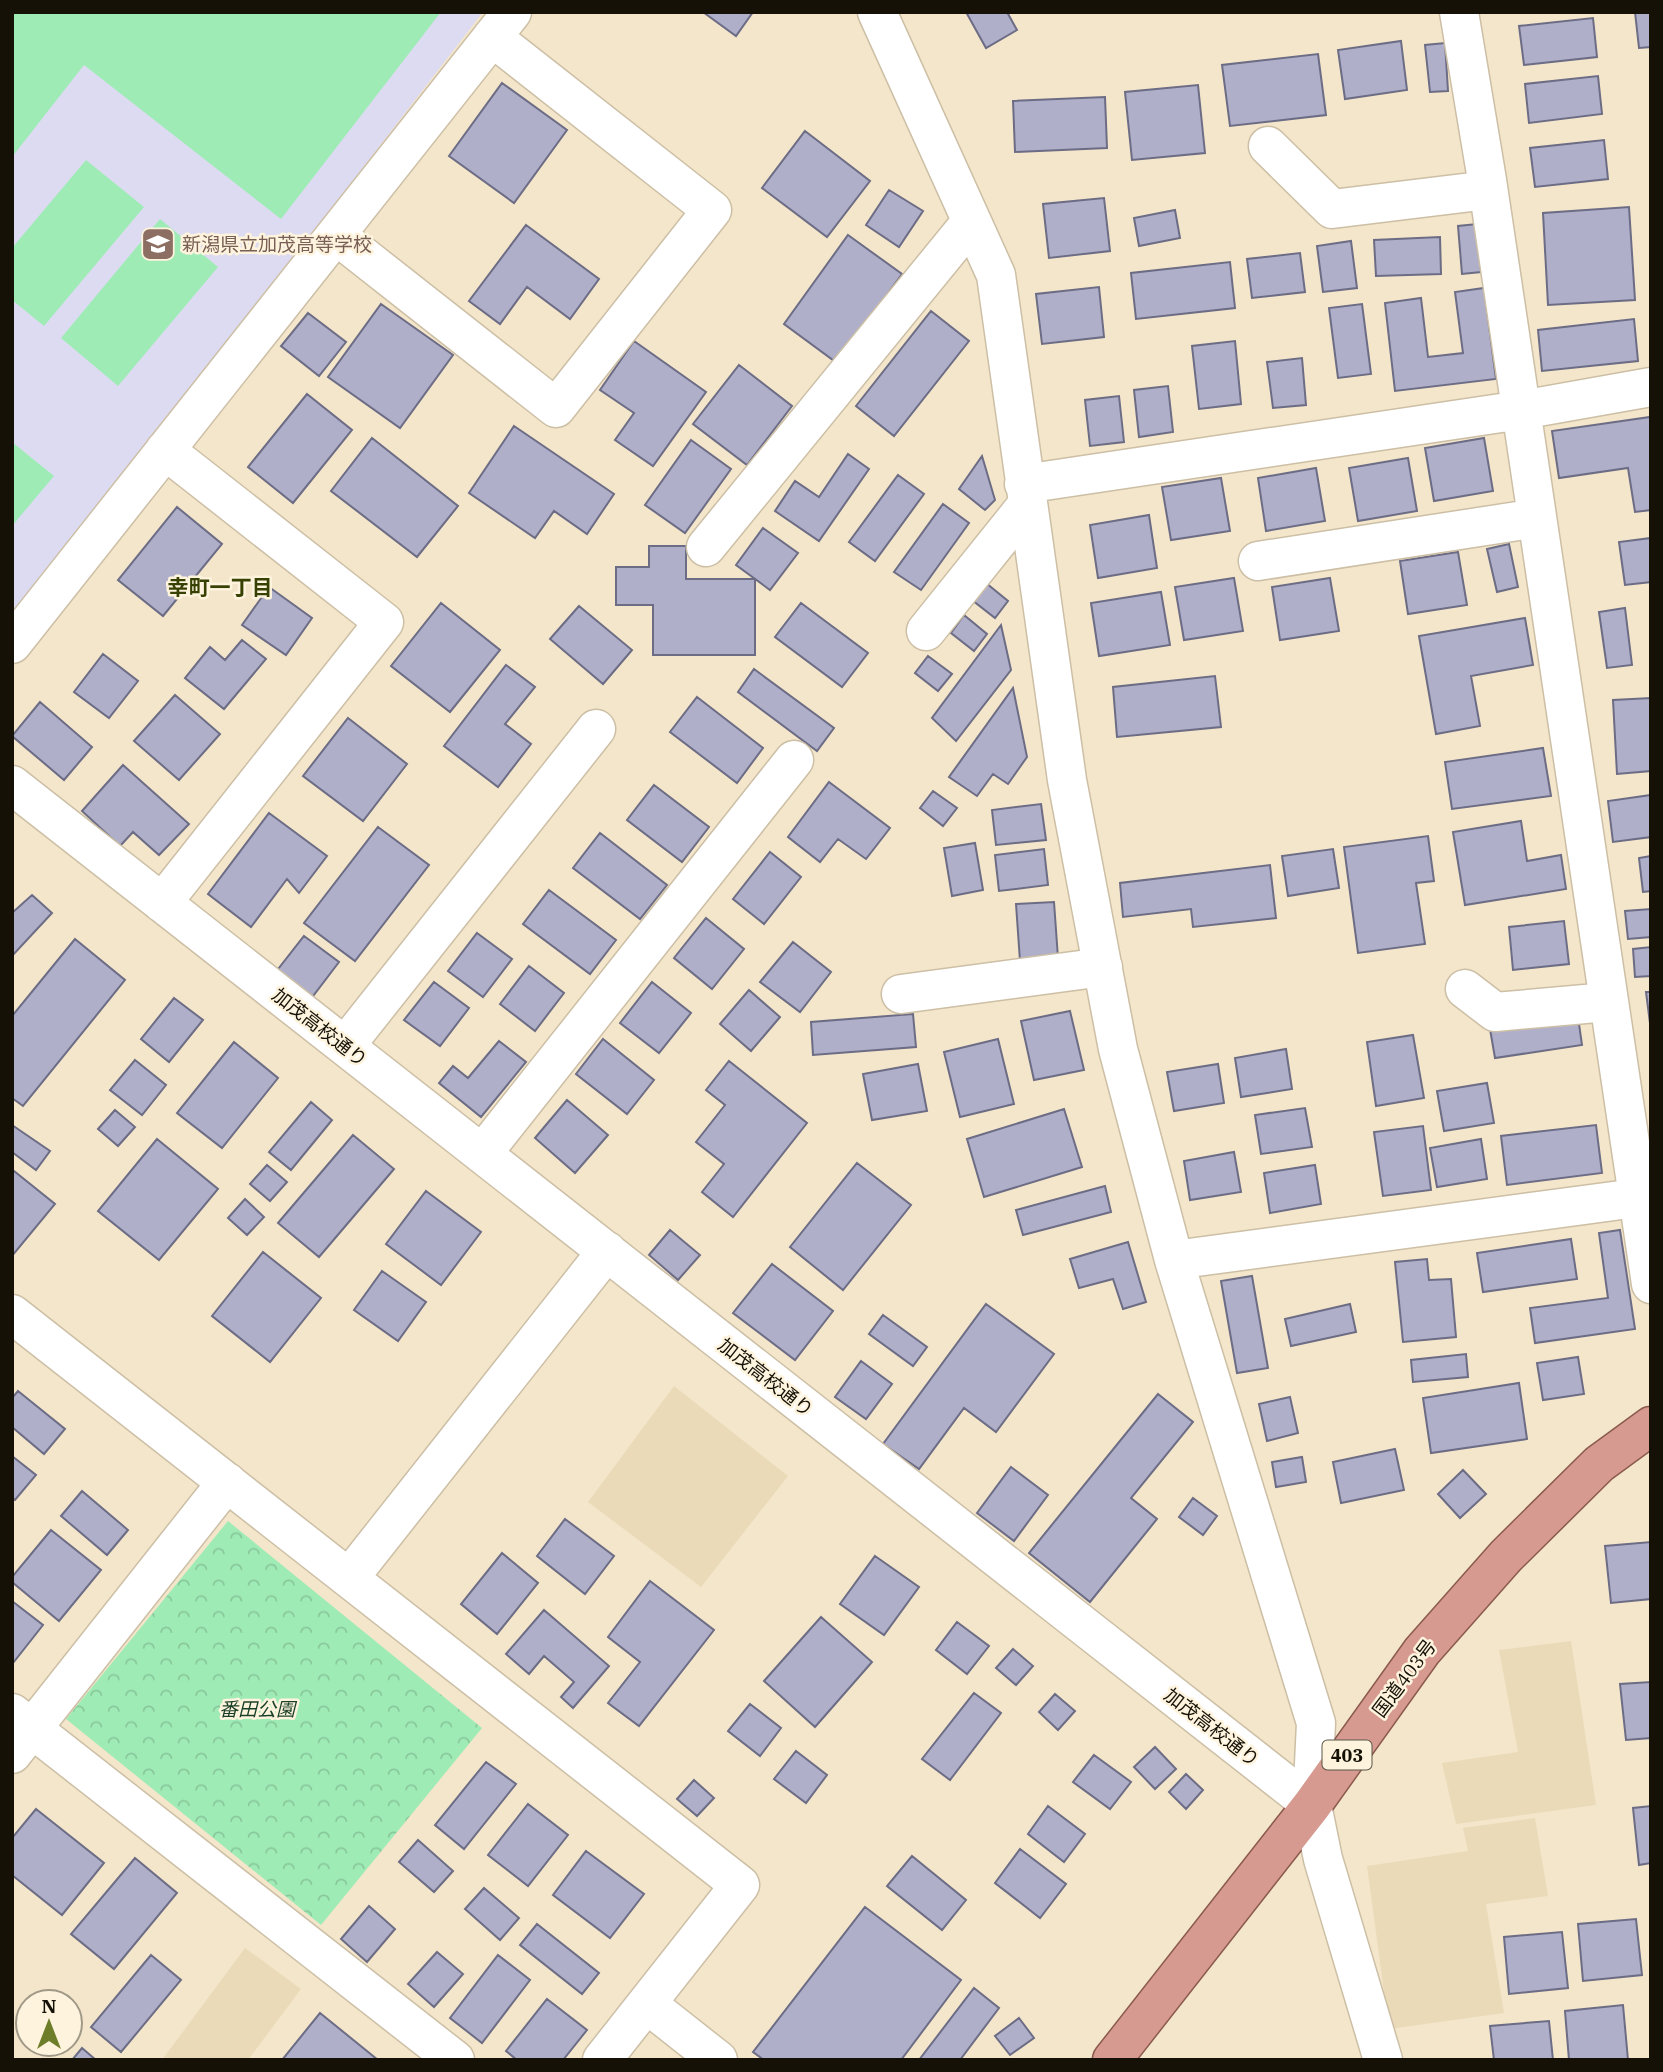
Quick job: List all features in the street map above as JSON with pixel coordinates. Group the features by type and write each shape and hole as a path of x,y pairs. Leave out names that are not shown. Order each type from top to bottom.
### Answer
{"highway":[{"name":"国道403号","path":"1112,2060 1312,1805 1422,1651 1506,1556 1599,1464 1651,1426"}],"street":[{"path":"877,12 996,275 1067,780 1118,1049 1174,1260 1316,1723 1312,1805 1323,1859 1383,2060"},
{"path":"1459,12 1488,190 1608,1002 1644,1197 1651,1284"},
{"path":"12,644 335,235 502,25 712,210 556,408 335,235"},
{"path":"1268,146 1332,209 1488,190"},
{"path":"706,547 971,222"},
{"path":"926,631 1026,494 1651,387"},
{"path":"162,903 384,622 165,450"},
{"path":"1258,561 1537,518"},
{"path":"345,1046 596,729"},
{"path":"482,1154 794,760"},
{"name":"加茂高校通り","path":"12,785 1312,1805"},
{"path":"901,994 1103,967"},
{"path":"1465,989 1495,1012 1608,1002"},
{"path":"1174,1260 1644,1197"},
{"path":"349,1578 607,1251"},
{"path":"12,1314 740,1885 602,2060"},
{"path":"227,1482 19,1732 455,2060"},
{"path":"647,2004 718,2060"}],"shaded area":[{"name":"新潟県立加茂高等学校","path":"12,12 483,12 200,379 12,614"},
{"path":"674,1386 788,1476 701,1587 588,1502"},
{"path":"1571,1641 1596,1805 1456,1824 1442,1763 1518,1752 1499,1650"},
{"path":"1535,1818 1548,1896 1486,1904 1504,2013 1389,2029 1367,1866 1468,1851 1463,1828"},
{"path":"245,1948 301,1989 248,2060 162,2060"}],"green space":[{"path":"12,12 441,12 281,219 84,65 12,157"},
{"path":"86,160 144,207 44,326 12,300 12,248"},
{"path":"160,219 218,267 118,386 61,338"},
{"path":"12,442 54,476 12,526"},
{"name":"番田公園","path":"228,1521 482,1728 321,1925 66,1719"}],"building":[{"path":"703,12 753,12 736,36"},
{"path":"966,12 1007,12 1017,30 986,48"},
{"path":"1635,12 1651,12 1651,47 1639,48"},
{"path":"1593,18 1597,57 1524,65 1519,26"},
{"path":"1401,41 1407,90 1345,99 1338,50"},
{"path":"1445,43 1448,91 1430,92 1425,45"},
{"path":"1318,54 1326,115 1230,126 1222,65"},
{"path":"1598,76 1602,114 1529,123 1525,84"},
{"path":"502,83 567,130 514,203 449,156"},
{"path":"1198,85 1205,153 1132,160 1125,92"},
{"path":"1105,97 1107,148 1015,152 1013,101"},
{"path":"805,131 870,181 827,237 762,188"},
{"path":"1604,140 1608,179 1535,187 1530,148"},
{"path":"889,190 923,211 899,247 866,225"},
{"path":"1104,198 1110,251 1049,258 1043,204"},
{"path":"1629,207 1635,300 1548,305 1543,213"},
{"path":"1175,210 1180,238 1139,246 1134,218"},
{"path":"1477,224 1481,272 1462,274 1458,226"},
{"path":"526,225 599,279 570,319 527,287 500,324 469,301"},
{"path":"848,235 902,274 837,363 784,324"},
{"path":"1440,237 1441,274 1376,276 1374,240"},
{"path":"1351,241 1357,288 1323,292 1317,246"},
{"path":"1300,253 1305,292 1252,298 1247,259"},
{"path":"1230,262 1235,308 1136,319 1131,273"},
{"path":"1099,287 1104,337 1042,344 1036,294"},
{"path":"1484,288 1496,379 1395,391 1385,303 1421,298 1428,357 1463,353 1455,292"},
{"path":"381,304 453,355 400,428 328,377"},
{"path":"1362,304 1371,374 1338,378 1329,308"},
{"path":"931,311 969,341 894,436 856,406"},
{"path":"308,313 346,342 319,376 281,346"},
{"path":"1634,319 1638,361 1542,371 1538,330"},
{"path":"634,341 706,392 653,466 615,440 634,413 600,390"},
{"path":"1235,341 1241,404 1199,409 1192,346"},
{"path":"1302,358 1306,405 1273,408 1267,362"},
{"path":"739,365 792,406 747,465 693,424"},
{"path":"1168,386 1173,432 1139,437 1134,390"},
{"path":"307,394 352,430 293,503 248,467"},
{"path":"1119,396 1124,442 1090,446 1085,400"},
{"path":"1650,417 1651,510 1635,512 1628,468 1559,478 1552,431"},
{"path":"514,426 614,494 587,534 554,511 535,538 469,493"},
{"path":"372,438 458,506 417,557 331,491"},
{"path":"1484,438 1493,491 1434,501 1425,448"},
{"path":"691,440 731,469 685,533 645,505"},
{"path":"848,454 869,469 819,541 775,511 795,481 819,497"},
{"path":"982,456 995,500 985,510 959,489"},
{"path":"1408,458 1417,511 1358,521 1349,468"},
{"path":"1316,468 1325,521 1266,531 1258,478"},
{"path":"898,475 924,494 875,561 849,542"},
{"path":"1221,478 1230,531 1171,540 1162,487"},
{"path":"943,504 969,523 921,590 894,572"},
{"path":"177,507 222,544 163,616 118,580"},
{"path":"1149,515 1157,568 1098,578 1090,525"},
{"path":"763,528 798,553 770,590 736,565"},
{"path":"1651,538 1651,582 1625,585 1619,542"},
{"path":"1509,544 1518,587 1497,592 1487,549"},
{"path":"649,546 686,546 686,579 755,579 755,655 653,655 653,605 616,605 616,567 649,567"},
{"path":"1458,552 1467,605 1408,614 1400,561"},
{"path":"1234,578 1243,631 1184,640 1175,587"},
{"path":"1330,578 1339,631 1280,640 1272,587"},
{"path":"986,583 1008,601 995,618 972,600"},
{"path":"269,587 312,618 286,655 242,625"},
{"path":"1161,592 1170,645 1099,656 1091,603"},
{"path":"441,603 500,650 450,712 391,666"},
{"path":"801,603 868,653 842,687 775,637"},
{"path":"579,606 632,650 603,684 550,639"},
{"path":"1625,608 1632,665 1607,668 1599,612"},
{"path":"964,615 987,634 974,651 951,633"},
{"path":"1525,618 1533,665 1471,676 1480,726 1436,734 1419,636"},
{"path":"1001,625 1011,670 956,741 932,718"},
{"path":"242,640 266,659 224,709 185,678 210,647 225,660"},
{"path":"103,654 138,681 109,718 74,692"},
{"path":"928,656 952,674 938,691 915,673"},
{"path":"506,665 535,687 505,724 531,744 498,787 444,746"},
{"path":"754,669 834,728 817,751 738,692"},
{"path":"1215,676 1221,727 1117,737 1113,687"},
{"path":"1013,688 1027,757 1008,784 993,774 977,796 949,777"},
{"path":"175,695 220,734 179,780 134,741"},
{"path":"697,697 763,748 737,783 670,732"},
{"path":"1651,698 1651,771 1617,774 1613,700"},
{"path":"40,702 92,747 64,780 12,736"},
{"path":"348,718 407,764 363,821 303,776"},
{"path":"1543,748 1551,796 1452,809 1445,762"},
{"path":"123,765 189,824 159,855 133,832 120,846 82,811"},
{"path":"829,782 890,828 866,859 838,839 820,862 788,837"},
{"path":"654,785 709,827 682,862 627,820"},
{"path":"933,791 957,808 943,826 920,808"},
{"path":"1651,795 1651,837 1613,842 1608,801"},
{"path":"1041,804 1046,840 996,845 992,810"},
{"path":"269,813 327,856 299,893 287,879 251,927 208,894"},
{"path":"1521,821 1527,861 1561,855 1566,889 1465,905 1453,832"},
{"path":"378,827 429,865 355,961 304,923"},
{"path":"600,833 667,885 640,919 573,868"},
{"path":"1428,836 1434,881 1416,883 1425,944 1358,953 1344,847"},
{"path":"975,843 983,890 952,896 944,848"},
{"path":"1044,849 1048,885 999,891 995,855"},
{"path":"1333,849 1339,888 1288,896 1282,856"},
{"path":"770,852 801,877 764,924 733,899"},
{"path":"1651,856 1651,891 1643,892 1639,858"},
{"path":"1270,865 1276,918 1193,927 1191,909 1123,917 1120,883"},
{"path":"549,890 616,940 590,974 523,924"},
{"path":"32,895 52,913 12,956 12,913"},
{"path":"1054,902 1058,958 1020,961 1016,904"},
{"path":"1651,909 1651,937 1628,939 1625,911"},
{"path":"706,918 744,949 712,989 674,958"},
{"path":"1564,921 1569,964 1513,970 1509,927"},
{"path":"477,933 512,959 483,997 448,971"},
{"path":"304,936 339,962 310,1000 275,973"},
{"path":"75,939 125,980 23,1106 12,1098 12,1016"},
{"path":"793,942 831,972 800,1012 760,982"},
{"path":"1651,947 1651,976 1635,977 1633,949"},
{"path":"529,966 564,993 535,1031 500,1004"},
{"path":"434,982 469,1008 440,1046 404,1020"},
{"path":"652,982 691,1013 659,1053 620,1023"},
{"path":"749,990 780,1017 751,1051 720,1024"},
{"path":"1646,992 1651,992 1651,1031"},
{"path":"174,998 203,1020 169,1062 141,1039"},
{"path":"1070,1011 1084,1070 1034,1080 1021,1021"},
{"path":"913,1014 916,1047 813,1055 811,1022"},
{"path":"1578,1017 1582,1045 1495,1058 1490,1029"},
{"path":"1413,1035 1424,1098 1376,1106 1367,1042"},
{"path":"603,1039 654,1080 627,1114 576,1074"},
{"path":"998,1039 1014,1104 960,1117 944,1052"},
{"path":"499,1041 526,1062 481,1117 439,1083 453,1066 468,1078"},
{"path":"234,1042 278,1078 222,1148 177,1113"},
{"path":"1286,1049 1292,1089 1241,1097 1235,1058"},
{"path":"135,1060 166,1085 142,1115 110,1090"},
{"path":"729,1061 807,1123 733,1217 702,1192 724,1164 696,1142 725,1105 706,1090"},
{"path":"918,1064 927,1111 872,1120 863,1074"},
{"path":"1218,1064 1224,1103 1174,1111 1167,1072"},
{"path":"1487,1083 1494,1123 1444,1131 1437,1091"},
{"path":"567,1100 608,1135 575,1173 535,1138"},
{"path":"311,1102 332,1120 291,1170 269,1152"},
{"path":"1305,1108 1312,1147 1261,1154 1255,1115"},
{"path":"1064,1109 1082,1167 984,1197 967,1139"},
{"path":"115,1110 135,1127 118,1146 98,1129"},
{"path":"12,1125 50,1151 36,1170 12,1152"},
{"path":"1596,1125 1602,1173 1507,1185 1501,1136"},
{"path":"1423,1126 1431,1190 1383,1196 1374,1132"},
{"path":"353,1135 394,1169 319,1257 278,1223"},
{"path":"157,1139 218,1189 159,1260 98,1211"},
{"path":"1481,1139 1487,1179 1437,1187 1430,1148"},
{"path":"1234,1152 1241,1192 1190,1200 1184,1161"},
{"path":"857,1163 911,1205 843,1290 790,1247"},
{"path":"267,1165 287,1182 270,1201 250,1184"},
{"path":"1315,1165 1321,1204 1270,1213 1264,1173"},
{"path":"14,1171 55,1204 12,1256 12,1173"},
{"path":"1105,1186 1111,1212 1023,1235 1016,1210"},
{"path":"426,1191 481,1232 441,1285 386,1244"},
{"path":"245,1199 264,1217 247,1235 228,1218"},
{"path":"670,1230 700,1255 678,1280 649,1255"},
{"path":"1620,1230 1635,1329 1535,1343 1530,1308 1608,1298 1599,1233"},
{"path":"1571,1239 1577,1279 1483,1292 1477,1253"},
{"path":"1128,1242 1146,1302 1123,1309 1113,1279 1079,1288 1070,1259"},
{"path":"263,1252 321,1298 270,1362 212,1316"},
{"path":"1427,1259 1429,1280 1451,1279 1456,1337 1403,1342 1395,1262"},
{"path":"772,1264 833,1311 795,1360 733,1313"},
{"path":"382,1271 426,1302 398,1341 354,1310"},
{"path":"1252,1276 1268,1368 1237,1373 1221,1281"},
{"path":"986,1304 1054,1354 996,1432 964,1408 919,1469 883,1444"},
{"path":"1350,1304 1356,1332 1291,1346 1285,1319"},
{"path":"883,1315 927,1347 913,1366 869,1334"},
{"path":"1466,1354 1468,1377 1413,1382 1411,1360"},
{"path":"1578,1357 1584,1394 1543,1400 1537,1363"},
{"path":"861,1361 892,1384 866,1419 835,1397"},
{"path":"1519,1383 1527,1439 1431,1453 1423,1398"},
{"path":"18,1391 65,1429 44,1454 12,1427 12,1398"},
{"path":"1158,1394 1193,1422 1131,1498 1157,1519 1090,1602 1029,1553"},
{"path":"1290,1397 1298,1433 1267,1441 1259,1404"},
{"path":"1395,1449 1404,1490 1341,1503 1333,1462"},
{"path":"12,1456 36,1475 15,1500 12,1498"},
{"path":"1302,1457 1306,1482 1276,1487 1272,1462"},
{"path":"1011,1467 1048,1495 1014,1541 977,1513"},
{"path":"1463,1470 1486,1494 1460,1518 1438,1494"},
{"path":"82,1491 128,1530 107,1555 61,1516"},
{"path":"1193,1498 1217,1516 1203,1535 1179,1517"},
{"path":"565,1519 614,1556 585,1594 537,1556"},
{"path":"51,1530 101,1570 59,1621 12,1582 12,1577"},
{"path":"1651,1542 1651,1599 1611,1603 1605,1546"},
{"path":"502,1553 538,1583 497,1634 461,1604"},
{"path":"875,1556 919,1587 884,1635 840,1604"},
{"path":"650,1581 714,1630 639,1726 608,1703 640,1662 608,1637"},
{"path":"12,1601 43,1625 13,1663 12,1663"},
{"path":"544,1610 609,1666 573,1708 561,1697 574,1682 544,1656 529,1674 506,1654"},
{"path":"821,1617 872,1662 815,1727 764,1681"},
{"path":"957,1622 989,1646 967,1674 936,1650"},
{"path":"1013,1649 1033,1666 1016,1685 996,1668"},
{"path":"1651,1682 1651,1738 1626,1740 1620,1684"},
{"path":"974,1693 1001,1713 950,1780 922,1759"},
{"path":"1055,1694 1075,1711 1058,1730 1039,1712"},
{"path":"750,1704 781,1728 760,1756 728,1731"},
{"path":"1155,1747 1176,1769 1155,1789 1134,1767"},
{"path":"796,1751 827,1775 806,1803 774,1779"},
{"path":"1094,1755 1131,1782 1110,1809 1073,1782"},
{"path":"486,1762 516,1784 464,1849 435,1825"},
{"path":"1186,1774 1203,1790 1186,1809 1169,1792"},
{"path":"694,1780 714,1798 697,1816 677,1799"},
{"path":"528,1804 568,1835 528,1886 488,1855"},
{"path":"1048,1806 1085,1834 1064,1862 1028,1834"},
{"path":"1651,1806 1651,1863 1639,1865 1633,1808"},
{"path":"36,1809 104,1863 62,1915 12,1875 12,1838"},
{"path":"418,1840 453,1871 434,1892 399,1862"},
{"path":"1020,1849 1066,1884 1040,1918 995,1883"},
{"path":"586,1851 644,1894 610,1938 553,1895"},
{"path":"912,1856 966,1900 942,1930 887,1886"},
{"path":"135,1858 177,1893 114,1969 71,1934"},
{"path":"484,1888 519,1918 500,1940 465,1909"},
{"path":"369,1906 395,1929 367,1962 341,1939"},
{"path":"865,1907 961,1980 901,2060 764,2060 753,2052"},
{"path":"1636,1919 1642,1975 1583,1981 1578,1924"},
{"path":"537,1924 599,1973 582,1994 520,1945"},
{"path":"1562,1932 1568,1988 1509,1994 1504,1937"},
{"path":"437,1952 463,1974 434,2007 408,1984"},
{"path":"151,1955 181,1980 121,2052 91,2027"},
{"path":"498,1955 530,1980 482,2043 450,2018"},
{"path":"974,1988 999,2008 960,2060 919,2060"},
{"path":"547,1999 587,2030 563,2060 517,2060 506,2051"},
{"path":"1623,2005 1628,2060 1569,2060 1565,2011"},
{"path":"320,2013 378,2060 282,2060"},
{"path":"1019,2018 1034,2038 1010,2055 995,2036"},
{"path":"1549,2021 1553,2060 1494,2060 1490,2026"},
{"path":"84,2050 96,2060 72,2060 84,2058"}],"place":[{"name":"新潟県立加茂高等学校","path":"158,244"}],"district":[{"name":"幸町一丁目","path":"220,587"}]}
